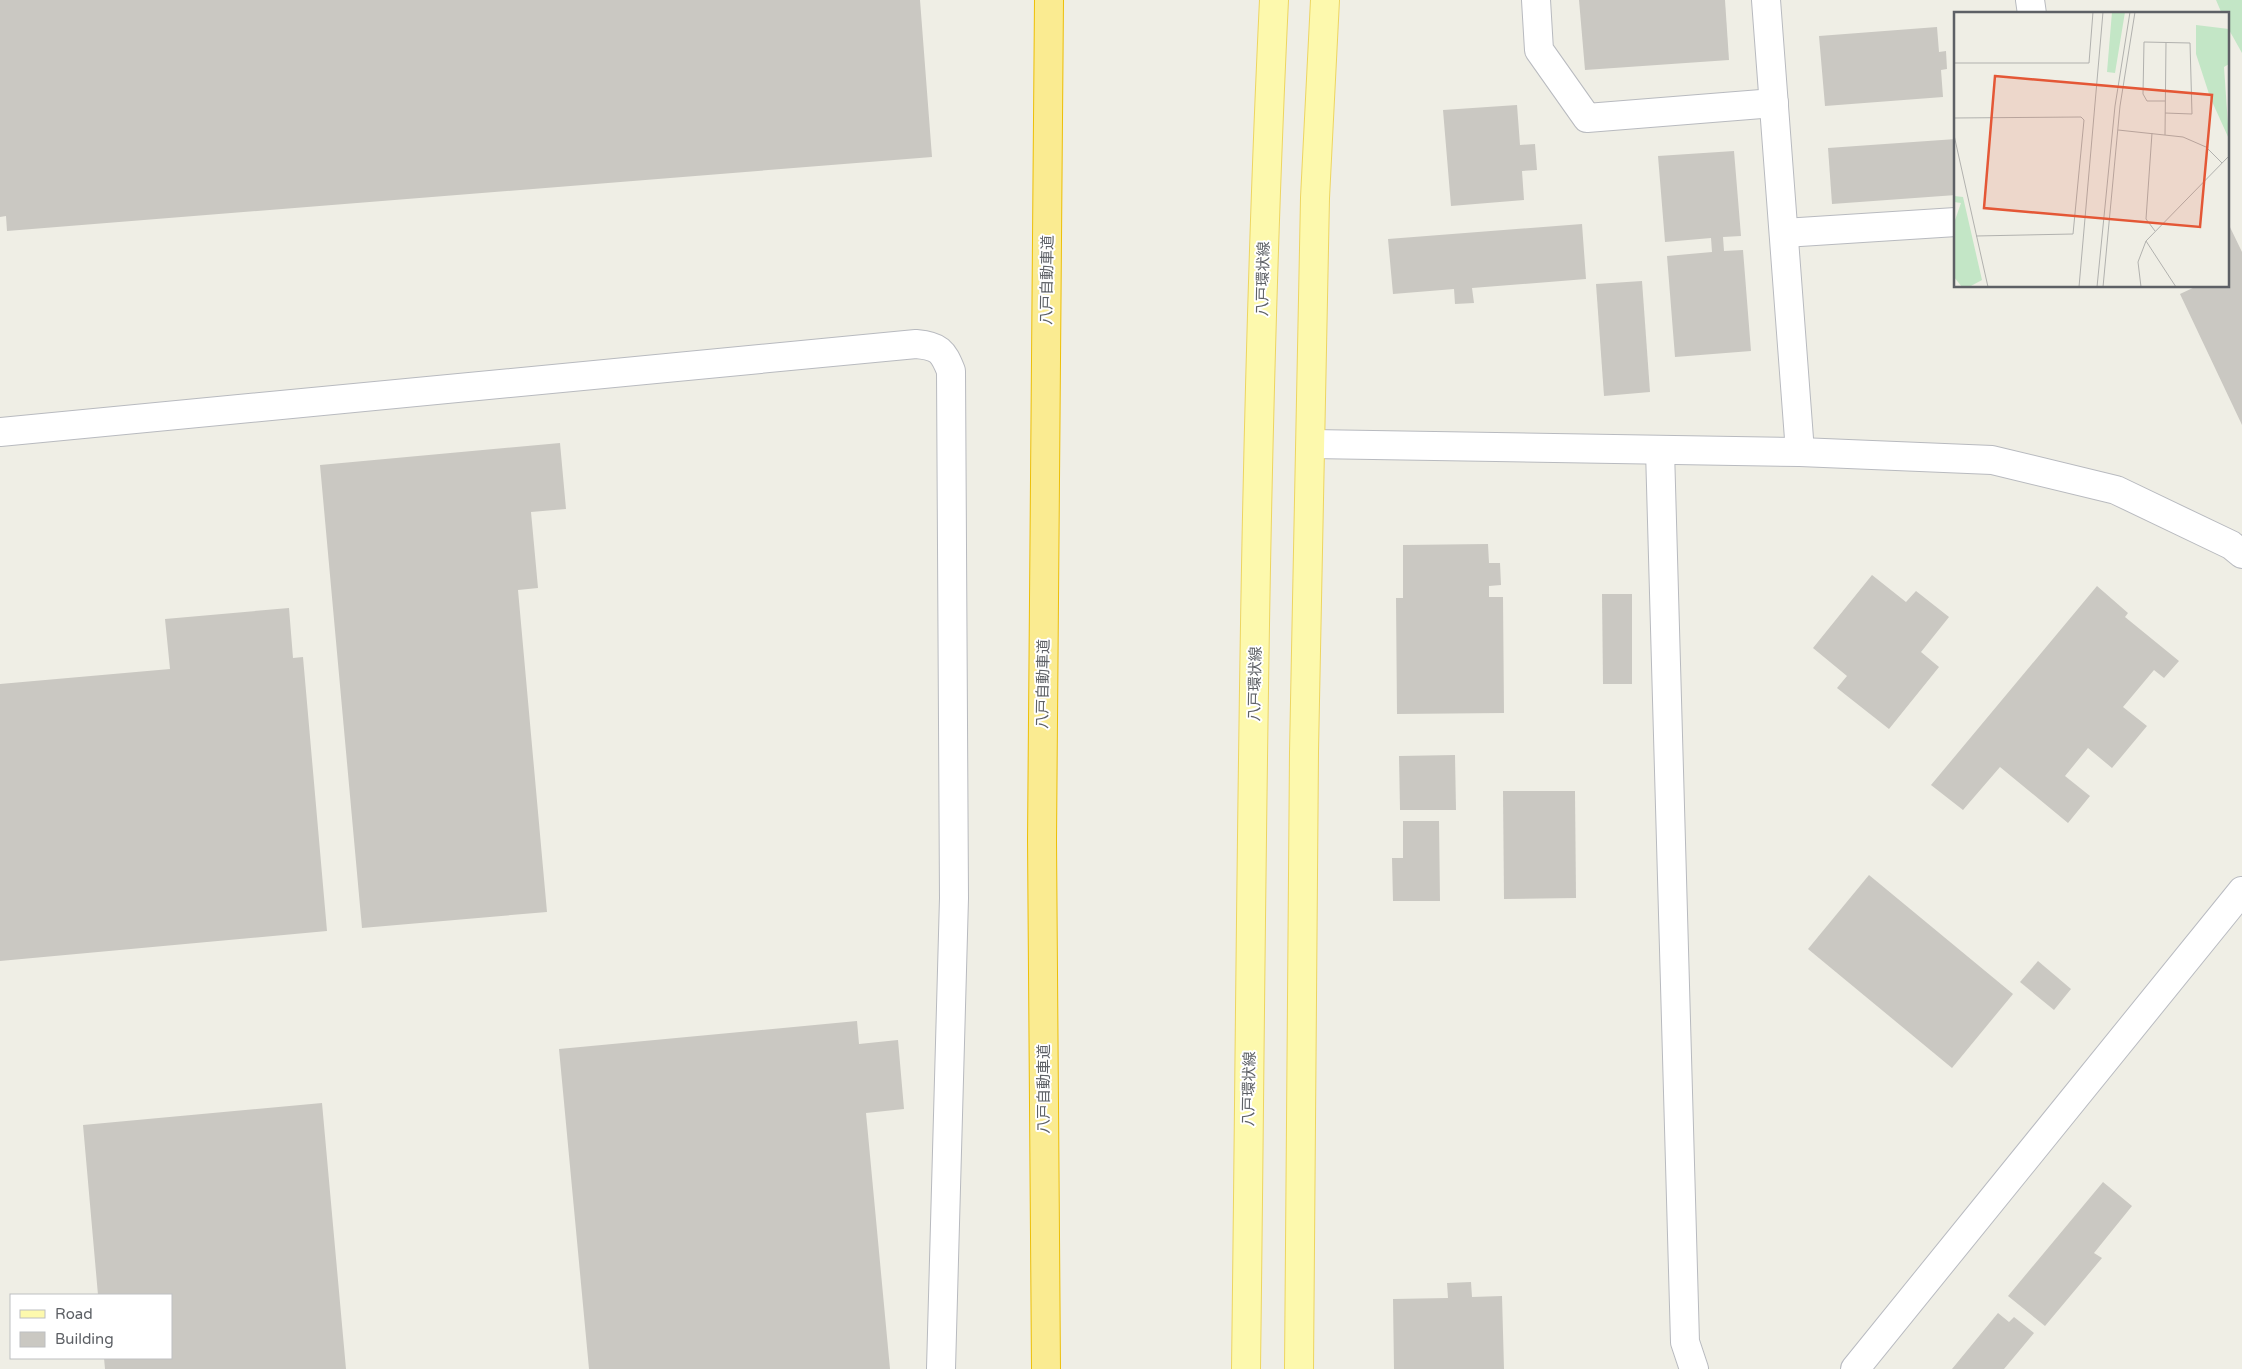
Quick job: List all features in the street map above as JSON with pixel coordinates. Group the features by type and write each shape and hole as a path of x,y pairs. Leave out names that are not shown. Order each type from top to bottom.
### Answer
{"highway":[{"name":"八戸自動車道","path":"1046,1369 1042,840 1049,0"}],"main road":[{"name":"八戸環状線","path":"1246,1369 1253,735 1264,200 1274,0"},
{"path":"1300,1369 1304,752 1312,444 1315,198 1325,0"}],"street":[{"path":"1536,0 1539,50 1587,118 1774,103"},
{"path":"1766,0 1800,452"},
{"path":"1784,233 1954,222"},
{"path":"0,432 916,344 933,346 944,355 951,371 954,898 941,1369"},
{"path":"1312,444 1800,452 1992,460 2116,490 2231,545 2242,554"},
{"path":"1660,450 1685,1342 1694,1369"},
{"path":"1855,1369 2242,892"}],"green space":[{"path":"2216,0 2242,0 2242,53 2230,32 2230,12 2221,12"}],"building":[{"path":"0,0 920,0 932,157 7,231 6,216 0,217"},
{"path":"1579,0 1725,0 1729,60 1585,70"},
{"path":"1937,27 1939,52 1946,51 1947,69 1941,70 1943,97 1825,106 1819,36"},
{"path":"1517,105 1520,145 1535,144 1537,170 1522,171 1524,200 1451,206 1443,110"},
{"path":"1954,139 1954,195 1832,204 1828,148"},
{"path":"1734,151 1741,236 1723,237 1724,251 1743,250 1751,351 1675,357 1667,256 1712,252 1711,238 1665,242 1658,156"},
{"path":"1582,224 1586,279 1472,288 1474,303 1455,304 1454,289 1393,294 1388,239"},
{"path":"2230,227 2242,252 2242,425 2180,294 2193,288 2230,288"},
{"path":"1642,281 1650,392 1604,396 1596,284"},
{"path":"560,443 566,509 531,512 538,588 518,590 547,912 362,928 320,465"},
{"path":"1488,544 1489,563 1500,563 1501,585 1489,586 1489,597 1503,597 1504,713 1397,714 1396,598 1403,598 1403,545"},
{"path":"1872,575 1906,602 1916,591 1949,617 1921,652 1939,667 1889,729 1837,688 1847,676 1813,648"},
{"path":"2097,586 2128,613 2125,617 2179,661 2164,678 2154,670 2123,707 2147,726 2112,768 2088,748 2065,776 2090,796 2068,823 2000,767 1963,810 1931,785"},
{"path":"1602,594 1632,594 1632,684 1603,684"},
{"path":"289,608 293,658 303,657 327,931 0,961 0,684 170,669 165,619"},
{"path":"1455,755 1456,810 1400,810 1399,756"},
{"path":"1503,791 1575,791 1576,898 1504,899"},
{"path":"1403,821 1439,821 1440,901 1393,901 1392,858 1403,858"},
{"path":"1869,875 2013,994 1952,1068 1808,949"},
{"path":"2038,961 2071,989 2054,1010 2020,982"},
{"path":"857,1021 859,1044 898,1040 904,1109 866,1113 890,1369 589,1369 559,1049"},
{"path":"322,1103 346,1369 105,1369 104,1359 172,1359 172,1294 98,1294 83,1125"},
{"path":"2103,1182 2132,1206 2094,1253 2102,1258 2045,1326 2008,1296"},
{"path":"1471,1282 1472,1297 1502,1296 1504,1369 1394,1369 1393,1299 1448,1298 1447,1283"},
{"path":"1998,1313 2009,1322 2014,1317 2034,1333 2004,1369 1952,1369"}]}
